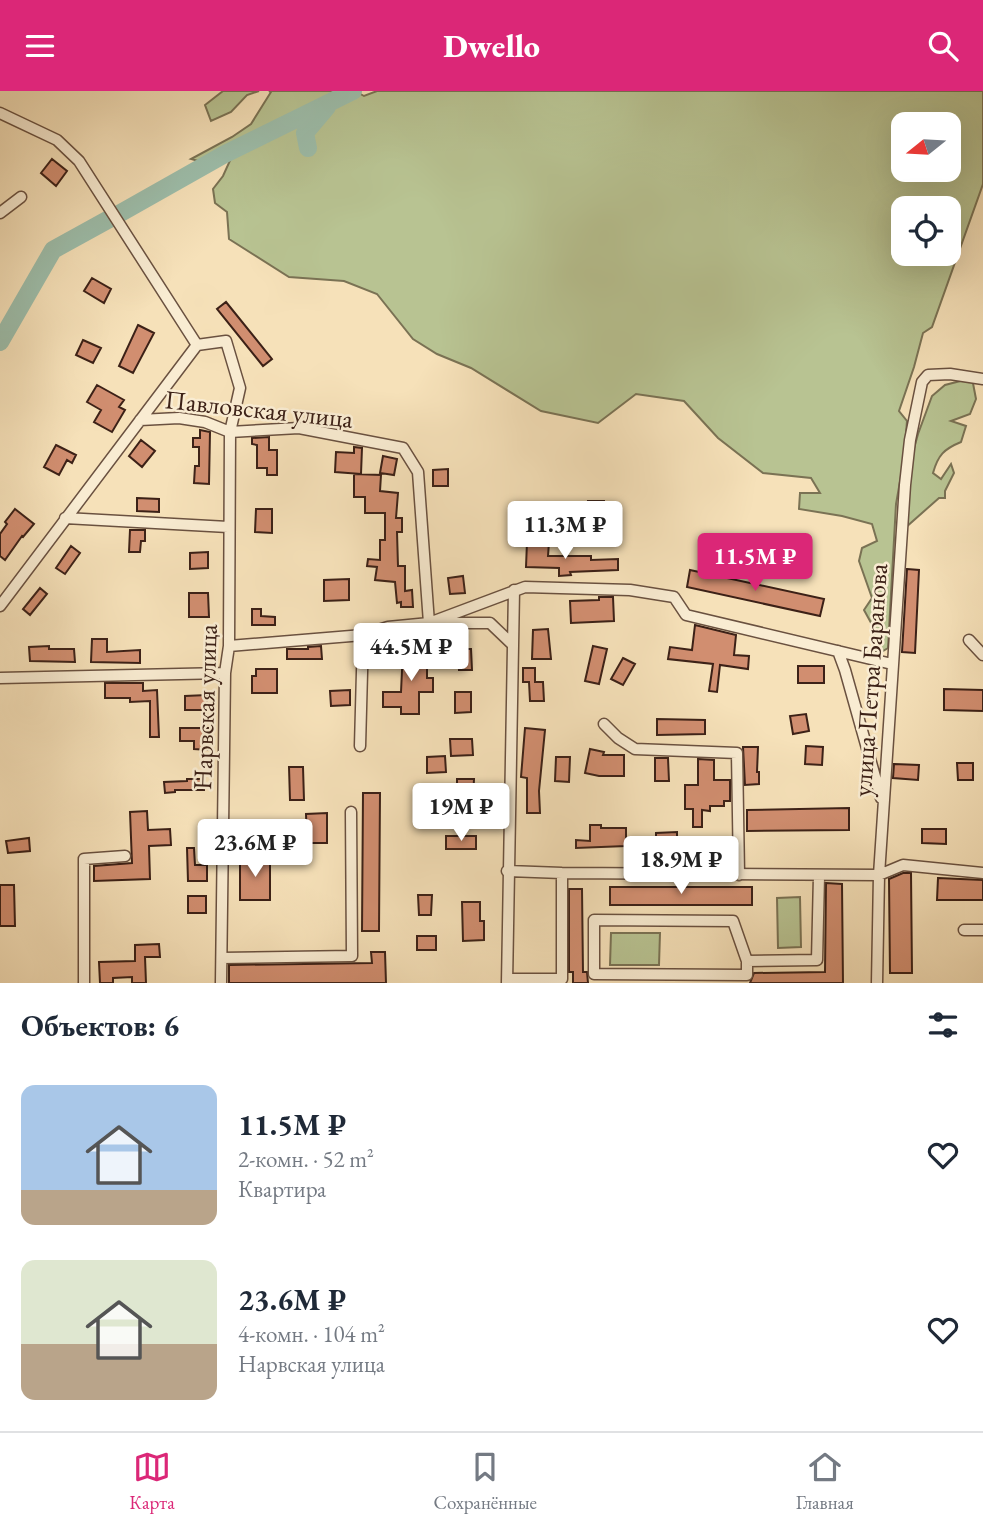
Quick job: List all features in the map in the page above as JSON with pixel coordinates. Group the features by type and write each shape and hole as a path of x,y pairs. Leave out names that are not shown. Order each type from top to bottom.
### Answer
{"street":[{"path":"0,113 57,139 79,162 197,345 0,606"},
{"path":"0,213 21,197"},
{"name":"Нарвская улица","path":"197,345 226,341 240,388 230,432 229,646 225,673 221,983"},
{"name":"улица Петра Баранова","path":"877,983 883,805 910,440 922,382 928,375 950,374 983,379"},
{"name":"Павловская улица","path":"140,420 179,418 205,422 230,432 299,428 403,448 418,472 429,623"},
{"path":"65,518 228,527"},
{"path":"429,623 525,587 630,590 674,597 686,615 892,664"},
{"path":"514,590 507,981 562,979 562,873"},
{"path":"229,646 363,635 388,627 429,623 490,623 513,645"},
{"path":"360,746 363,635"},
{"path":"969,640 983,655"},
{"path":"838,651 883,805"},
{"path":"0,678 225,673"},
{"path":"604,724 618,738 635,749 737,753 739,875"},
{"path":"222,958 352,956 351,812"},
{"path":"84,983 85,859 125,856"},
{"path":"507,871 819,876 879,875 903,865 983,873"},
{"path":"747,961 817,960 819,876"},
{"path":"594,920 733,921 747,961 747,979 594,974 594,920"},
{"path":"964,930 983,930"}],"green space":[{"path":"223,91 259,91 247,95 231,112 211,121 205,105"},
{"path":"269,91 355,91 364,96 377,91 983,91 983,184 961,246 961,196 891,196 891,266 954,266 932,327 923,333 899,411 907,421 896,504 888,648 876,651 875,630 864,610 872,598 859,561 862,548 877,541 872,524 799,509 800,493 820,493 811,478 763,473 718,438 684,401 636,394 598,423 541,411 471,368 437,354 413,339 377,294 344,281 289,277 229,239 227,212 215,203 213,189 223,176 233,154 216,166 191,159 251,124 271,92"},
{"path":"972,378 976,399 970,414 951,421 966,426 961,442 942,453 933,473 941,479 951,464 954,473 945,491 945,498 939,498 905,528 910,463 932,396 945,385"},
{"path":"800,897 801,947 778,948 777,898"},
{"path":"611,933 660,933 659,965 610,965"}],"building":[{"path":"52,159 67,171 56,186 41,173"},
{"path":"92,278 111,289 104,303 84,291"},
{"path":"226,302 272,359 263,366 217,309"},
{"path":"138,325 154,333 133,373 119,366"},
{"path":"83,340 101,348 93,363 76,355"},
{"path":"97,385 124,400 119,407 125,410 112,432 94,422 101,410 87,402"},
{"path":"200,430 210,432 209,484 194,483 195,466 199,466 199,447 193,447 193,438 200,438"},
{"path":"269,437 269,450 277,450 277,475 267,475 267,468 257,468 257,445 252,444 252,438"},
{"path":"141,440 155,451 142,467 129,456"},
{"path":"56,445 76,455 72,463 67,460 59,475 44,467"},
{"path":"354,447 362,448 361,474 335,472 336,452 354,453"},
{"path":"383,456 397,459 394,475 380,473"},
{"path":"448,469 448,486 433,486 433,470"},
{"path":"354,474 381,475 380,491 398,493 396,518 402,518 402,532 397,532 398,566 405,566 405,591 412,590 413,607 401,607 401,602 397,603 395,582 375,580 377,567 367,566 368,559 380,560 380,540 385,540 385,513 365,513 365,497 354,497"},
{"path":"137,498 159,499 159,512 137,511"},
{"path":"588,501 604,501 605,519 589,520"},
{"path":"15,509 34,524 5,560 0,556 0,534"},
{"path":"256,509 272,509 272,533 255,532"},
{"path":"130,530 145,530 145,541 141,541 140,552 129,552"},
{"path":"527,542 549,542 548,556 591,556 591,560 618,559 618,570 570,572 571,575 559,576 559,568 526,567"},
{"path":"71,546 80,553 65,574 56,568"},
{"path":"208,552 208,568 190,569 190,553"},
{"path":"907,569 919,570 915,653 902,652"},
{"path":"690,570 824,599 820,616 687,587"},
{"path":"463,576 465,593 450,594 448,578"},
{"path":"349,579 349,600 324,601 324,580"},
{"path":"40,588 47,594 30,615 23,609"},
{"path":"189,593 208,593 209,617 189,617"},
{"path":"599,597 613,597 614,621 571,623 570,601 599,600"},
{"path":"252,609 261,609 261,616 275,617 275,625 252,625"},
{"path":"695,625 736,635 734,655 749,656 748,669 720,665 717,692 709,691 713,664 668,659 670,647 692,650"},
{"path":"548,629 551,659 532,659 533,630"},
{"path":"92,639 107,639 107,652 140,650 140,663 91,662"},
{"path":"374,644 388,644 388,663 374,663"},
{"path":"49,646 49,649 74,649 75,662 30,661 29,647"},
{"path":"321,646 322,659 287,659 287,649"},
{"path":"593,646 607,649 599,684 585,681"},
{"path":"403,649 427,650 427,678 433,678 433,692 419,692 419,714 401,714 401,707 383,707 383,692 401,692"},
{"path":"458,649 471,649 472,670 459,670"},
{"path":"623,658 635,664 623,685 611,679"},
{"path":"798,666 824,666 824,683 798,683"},
{"path":"523,668 535,668 535,682 543,682 544,701 530,701 529,682 523,682"},
{"path":"256,669 277,669 277,693 252,693 252,676 256,676"},
{"path":"105,683 143,683 143,691 157,690 159,737 150,737 150,701 130,702 130,698 105,698"},
{"path":"944,689 983,690 983,711 944,710"},
{"path":"350,690 350,705 331,706 330,691"},
{"path":"455,692 471,692 471,712 455,713"},
{"path":"207,695 207,710 185,710 185,696"},
{"path":"806,714 809,731 793,734 790,716"},
{"path":"657,719 705,720 705,734 657,735"},
{"path":"180,728 208,728 208,750 194,749 194,741 180,741"},
{"path":"525,728 545,730 539,791 540,813 527,813 527,778 521,777"},
{"path":"450,739 472,739 473,755 451,756"},
{"path":"806,746 823,747 822,765 805,764"},
{"path":"743,747 758,747 759,784 745,785"},
{"path":"590,749 604,752 603,755 624,755 624,776 585,773"},
{"path":"445,756 446,772 427,773 427,757"},
{"path":"556,757 570,757 569,782 555,781"},
{"path":"655,758 668,758 669,781 655,781"},
{"path":"698,759 714,760 714,780 730,780 730,801 724,801 724,806 710,806 710,811 702,810 702,827 693,827 693,809 685,809 685,785 698,785"},
{"path":"957,763 973,763 973,780 958,780"},
{"path":"894,764 919,765 918,780 893,778"},
{"path":"289,767 303,767 304,800 290,800"},
{"path":"204,779 204,790 175,790 165,793 164,782"},
{"path":"457,779 474,779 473,799 457,798"},
{"path":"363,793 380,793 379,931 362,931"},
{"path":"849,808 849,830 747,831 747,810"},
{"path":"147,811 148,830 170,829 171,845 149,846 150,879 94,881 94,866 132,863 130,812"},
{"path":"327,813 327,843 307,843 306,814"},
{"path":"590,825 626,828 626,846 576,848 576,840 590,841"},
{"path":"922,829 946,829 946,844 922,843"},
{"path":"677,832 677,844 656,845 656,833"},
{"path":"446,836 476,836 476,849 446,849"},
{"path":"29,838 30,851 8,853 6,841"},
{"path":"187,848 194,848 195,865 207,865 207,881 188,881"},
{"path":"240,857 270,857 270,900 240,900"},
{"path":"903,873 911,873 912,973 890,973 889,879"},
{"path":"938,878 983,880 983,900 937,900"},
{"path":"826,883 842,884 843,983 750,983 754,973 825,972"},
{"path":"0,885 14,885 15,926 0,926"},
{"path":"610,887 752,887 752,905 610,905"},
{"path":"569,889 582,889 583,972 587,972 588,983 573,983 573,972 569,972"},
{"path":"418,895 432,895 431,915 419,915"},
{"path":"188,896 206,896 206,913 188,913"},
{"path":"462,902 480,902 484,940 463,941"},
{"path":"417,936 436,936 436,950 417,950"},
{"path":"159,944 160,957 145,957 146,983 132,983 132,977 113,978 113,983 100,983 99,962 135,961 135,945"},
{"path":"371,952 385,952 386,983 229,983 229,965 372,963"}],"waterway":[{"path":"117,215 225,154 353,91"},
{"path":"308,148 305,133 327,107"},
{"path":"0,342 53,250 111,218"}]}
